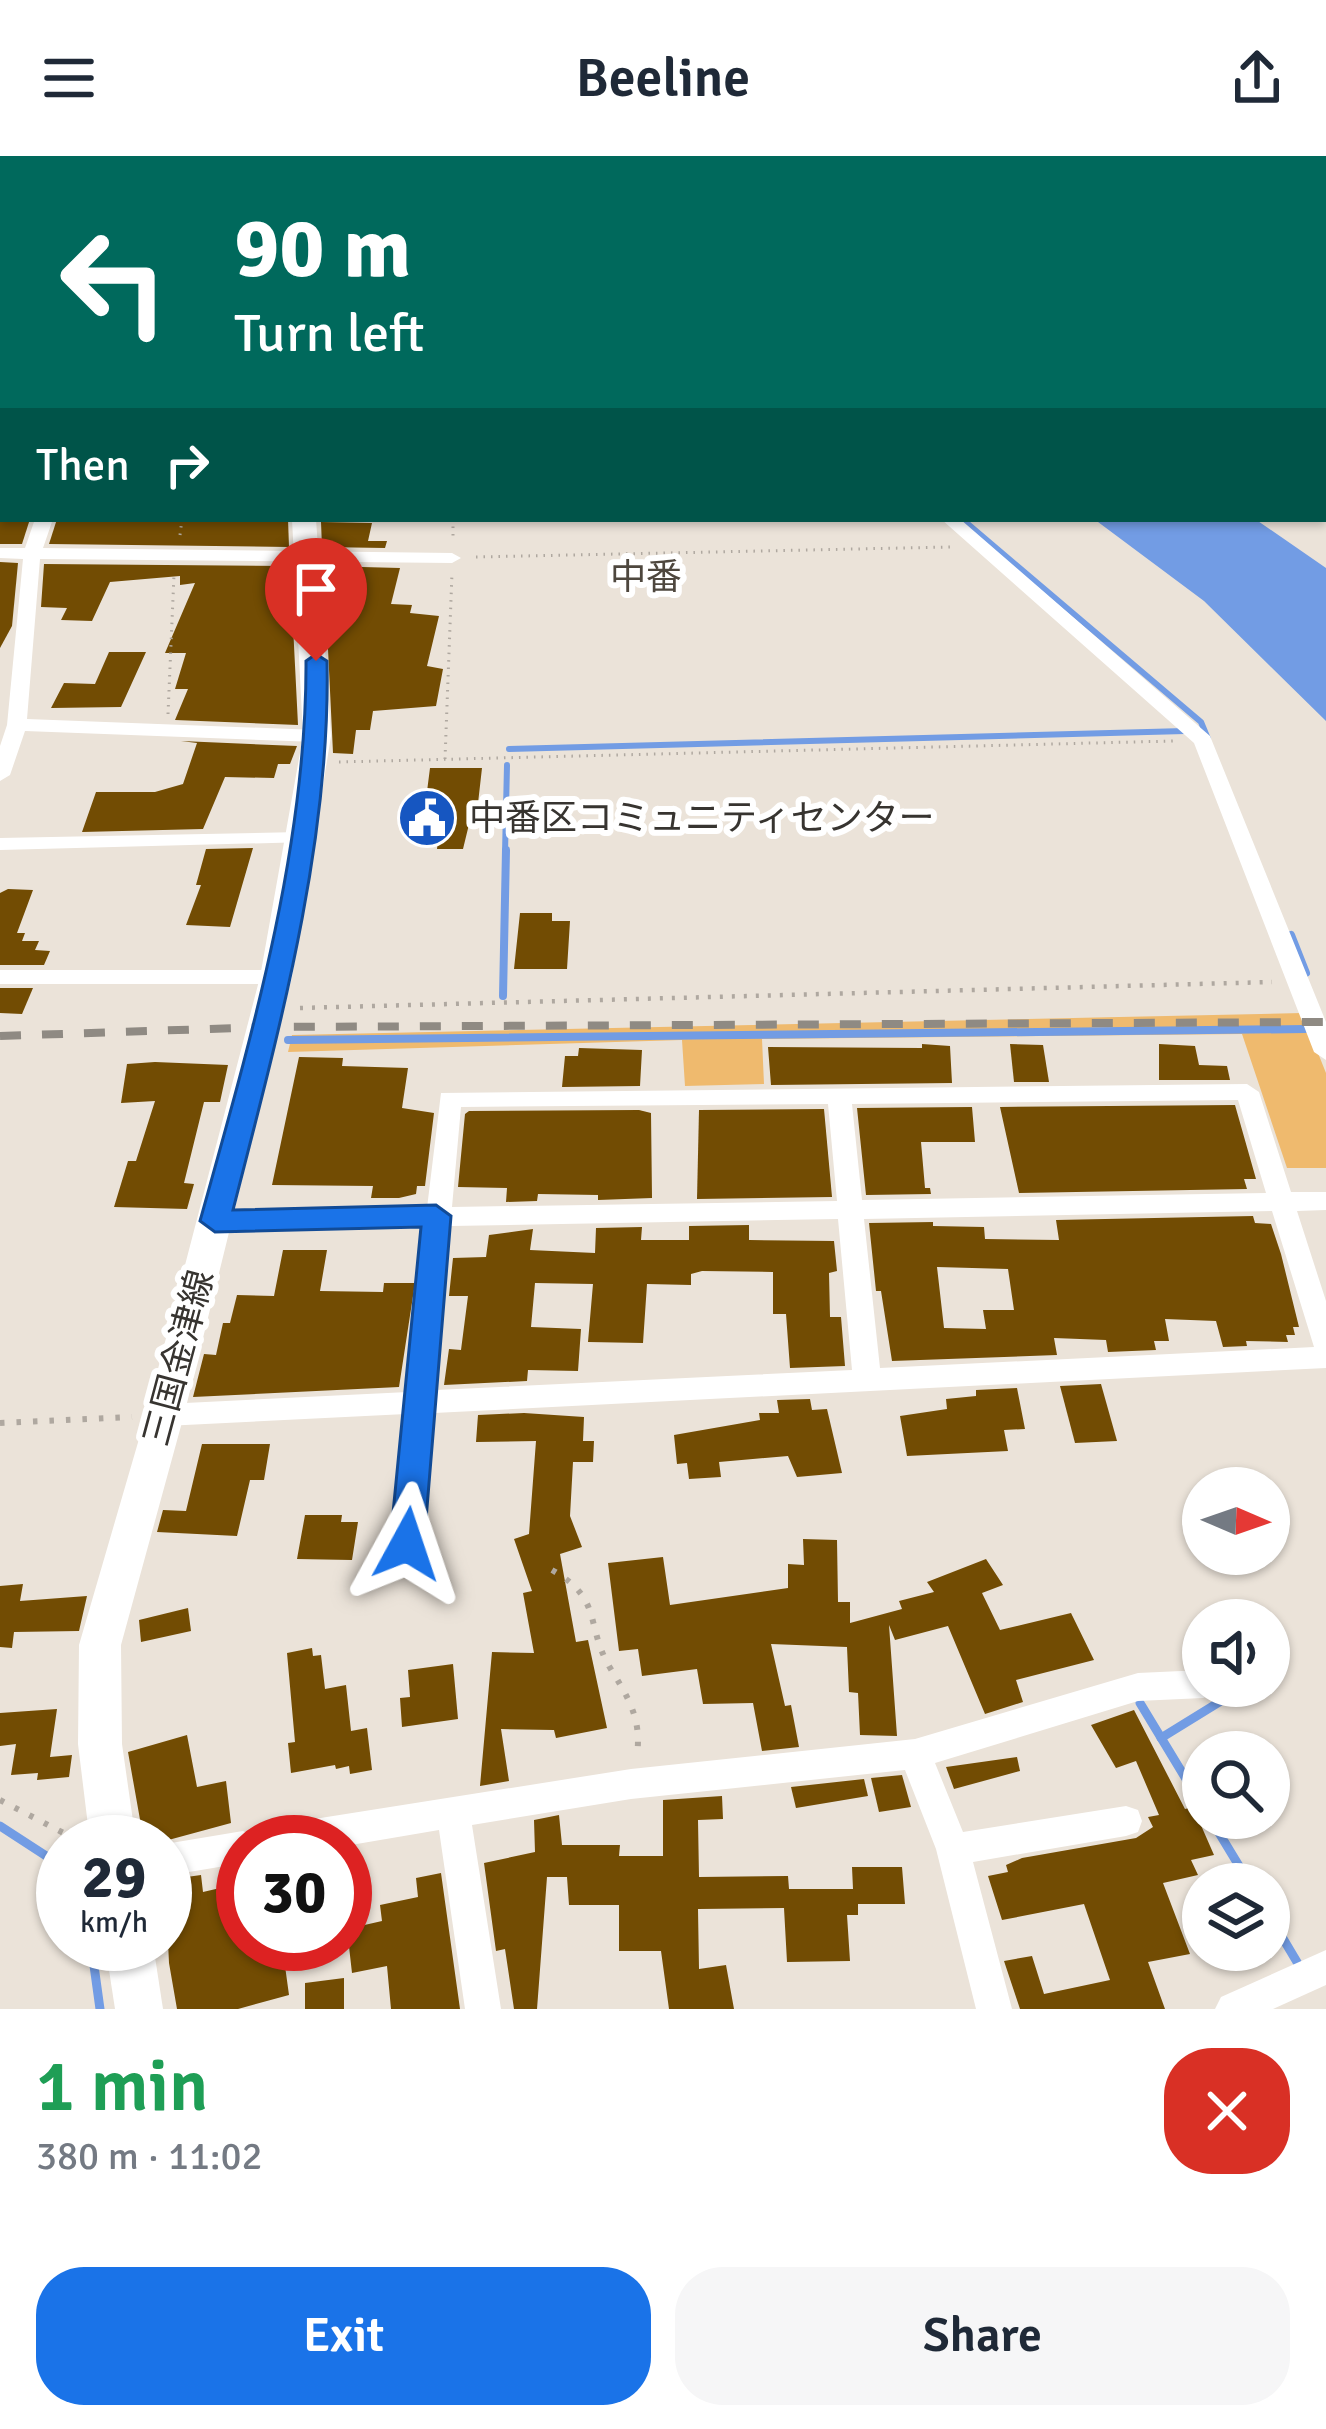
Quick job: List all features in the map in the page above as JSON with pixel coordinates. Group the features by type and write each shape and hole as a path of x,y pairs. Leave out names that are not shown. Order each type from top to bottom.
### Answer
{"main road":[{"name":"三国金津線","path":"109,1815 99,1756 100,1645 165,1415 273,992 315,750 314,629 304,522"},
{"path":"134,1971 140,2009"}],"street":[{"path":"0,775 17,725 32,554 43,522"},
{"path":"954,522 1203,740 1326,1052"},
{"path":"0,553 452,558"},
{"path":"17,725 166,731 315,750"},
{"path":"0,844 301,838"},
{"path":"0,977 273,992"},
{"path":"407,1544 451,1099 1247,1092 1326,1344"},
{"path":"839,1096 866,1378"},
{"path":"215,1221 1326,1201"},
{"path":"165,1415 1326,1357"},
{"path":"372,1824 631,1784 915,1754 1138,1688 1182,1685"},
{"path":"915,1754 953,1849 994,2009"},
{"path":"453,1810 483,2009"},
{"path":"953,1849 1126,1820"},
{"path":"1233,2009 1326,1967"}],"path":[{"path":"166,731 172,590 182,522"},
{"path":"445,759 453,522"},
{"path":"452,558 982,546"},
{"path":"315,750 445,759 1203,740"},
{"path":"273,992 1298,980"},
{"path":"0,1423 165,1415"},
{"path":"552,1570 574,1581 597,1612 608,1667 622,1678 641,1734 631,1784"},
{"path":"0,1800 36,1818"}],"shaded area":[{"path":"1302,1013 1326,1073 1326,1168 1287,1168 1242,1034 762,1039 764,1084 685,1086 682,1040 288,1052 292,1035"}],"water":[{"path":"1098,522 1259,522 1326,568 1326,721 1204,601"}],"building":[{"path":"0,522 29,522 22,544 0,544"},
{"path":"56,522 288,522 289,547 49,544"},
{"path":"321,522 372,523 368,541 387,541 385,548 322,547"},
{"path":"0,562 18,563 12,626 0,648"},
{"path":"44,564 290,566 298,725 175,720 188,689 175,689 186,653 165,653 195,583 180,585 180,576 110,582 92,621 61,620 67,608 41,607"},
{"path":"324,566 400,568 391,604 412,605 410,613 439,616 427,666 443,669 436,706 373,711 370,730 356,730 353,754 333,753"},
{"path":"109,652 146,652 121,707 51,708 64,683 95,684"},
{"path":"181,741 297,746 290,764 278,764 274,778 225,777 203,829 82,832 96,792 155,792 183,784 197,743"},
{"path":"430,768 482,768 477,812 472,812 463,849 437,849 438,840 431,840 436,807 425,807"},
{"path":"253,848 230,927 186,925 201,885 196,885 206,849"},
{"path":"33,890 17,933 25,933 22,941 39,941 35,950 50,951 44,965 0,965 0,893"},
{"path":"520,913 552,913 552,921 570,921 567,969 514,969"},
{"path":"0,988 33,988 22,1014 0,1013"},
{"path":"922,1044 950,1046 952,1083 771,1085 768,1047 922,1048"},
{"path":"1010,1044 1043,1045 1049,1082 1014,1082"},
{"path":"1159,1044 1195,1046 1199,1065 1227,1066 1230,1080 1159,1080"},
{"path":"579,1048 642,1050 640,1086 562,1087 565,1056 578,1056"},
{"path":"299,1057 343,1058 342,1066 408,1068 402,1108 434,1113 425,1186 399,1198 371,1198 373,1186 272,1185"},
{"path":"127,1064 228,1065 220,1102 204,1102 184,1183 194,1184 187,1209 114,1207 128,1161 136,1161 155,1101 121,1103"},
{"path":"1235,1105 1256,1179 1244,1179 1247,1189 1019,1193 1000,1107"},
{"path":"972,1107 975,1142 921,1142 925,1188 931,1194 866,1195 857,1108"},
{"path":"824,1109 832,1197 697,1199 699,1110"},
{"path":"469,1111 651,1113 652,1198 598,1200 598,1195 538,1194 537,1201 506,1202 507,1188 458,1187"},
{"path":"1253,1216 1255,1223 1271,1224 1299,1327 1293,1327 1295,1335 1286,1335 1288,1342 1246,1341 1247,1346 1223,1347 1216,1321 1165,1319 1169,1341 1154,1341 1156,1350 1108,1352 1106,1340 1054,1338 1057,1355 892,1361 881,1291 876,1291 869,1223 933,1222 933,1226 984,1227 985,1239 1059,1240 1056,1220","holes":["937,1267 1008,1269 1014,1310 983,1310 986,1329 944,1328"]},
{"path":"749,1225 749,1240 834,1241 837,1271 829,1273 830,1317 841,1317 845,1366 790,1368 786,1314 773,1314 773,1272 702,1271 691,1274 691,1285 647,1284 643,1343 588,1342 593,1284 535,1283 531,1327 581,1329 578,1371 528,1370 527,1381 444,1385 449,1349 461,1350 468,1296 449,1296 453,1258 486,1257 489,1235 533,1229 530,1250 595,1253 596,1228 642,1227 641,1240 689,1240 689,1226"},
{"path":"283,1250 327,1250 320,1291 383,1292 384,1283 415,1283 399,1387 193,1397 204,1354 216,1355 223,1323 230,1323 237,1295 274,1296"},
{"path":"1101,1384 1117,1441 1075,1443 1060,1386"},
{"path":"1017,1388 1025,1429 1004,1430 1008,1451 907,1456 900,1416 947,1409 946,1399 976,1396 976,1390"},
{"path":"810,1399 812,1410 827,1409 842,1473 797,1477 788,1456 719,1462 721,1477 689,1479 687,1463 677,1464 674,1435 760,1420 759,1413 779,1413 777,1400"},
{"path":"478,1415 584,1417 583,1441 594,1441 593,1462 573,1462 570,1516 582,1547 560,1554 576,1642 588,1640 607,1728 556,1738 554,1730 501,1729 509,1781 480,1786 492,1652 534,1653 523,1593 532,1591 514,1539 529,1534 536,1441 476,1442"},
{"path":"202,1444 270,1444 264,1480 250,1480 237,1536 157,1532 163,1510 186,1511"},
{"path":"305,1515 342,1515 341,1522 358,1522 352,1560 297,1559"},
{"path":"803,1539 837,1540 838,1602 850,1602 850,1623 902,1609 899,1601 934,1592 927,1582 986,1559 1003,1585 982,1593 1000,1630 1071,1613 1094,1660 1016,1680 1023,1702 985,1714 948,1626 895,1640 889,1625 897,1736 860,1735 858,1693 849,1692 847,1647 771,1644 799,1747 762,1751 753,1703 703,1704 697,1669 642,1676 638,1649 619,1651 608,1563 663,1557 670,1605 788,1588 788,1564 804,1565"},
{"path":"23,1584 20,1601 87,1596 79,1631 14,1632 12,1648 0,1647 0,1586"},
{"path":"188,1608 191,1631 141,1642 139,1620"},
{"path":"312,1648 313,1656 321,1655 325,1689 346,1685 351,1731 367,1728 372,1770 350,1774 349,1766 336,1769 335,1765 291,1773 288,1743 295,1742 287,1653"},
{"path":"453,1664 458,1719 402,1727 400,1698 410,1697 408,1670"},
{"path":"57,1709 50,1757 72,1755 69,1777 37,1780 38,1773 11,1775 16,1744 0,1746 0,1713"},
{"path":"1134,1710 1182,1803 1182,1839 1207,1839 1214,1855 1182,1863 1182,1879 1163,1883 1182,1933 1182,1956 1148,1962 1165,2009 1020,2009 1004,1961 1032,1956 1044,1994 1110,1980 1084,1904 1002,1920 988,1876 1008,1872 1006,1865 1022,1858 1136,1838 1153,1827 1148,1817 1159,1815 1136,1761 1116,1768 1091,1725"},
{"path":"187,1735 197,1787 226,1781 230,1815 216,1815 216,1827 192,1834 192,1815 139,1815 128,1752"},
{"path":"1017,1757 1020,1771 954,1789 946,1767"},
{"path":"902,1775 911,1807 879,1812 871,1778"},
{"path":"864,1779 868,1796 796,1808 791,1787"},
{"path":"722,1796 723,1819 698,1820 699,1877 788,1876 789,1889 853,1889 852,1867 902,1867 905,1904 858,1904 858,1915 847,1915 850,1961 787,1962 784,1908 698,1909 699,1969 726,1965 734,2009 669,2009 661,1951 619,1951 619,1905 569,1905 567,1877 547,1877 537,2009 514,2009 505,1949 496,1951 484,1863 535,1852 534,1820 559,1815 562,1845 620,1845 619,1856 663,1856 663,1800"},
{"path":"441,1873 460,2009 391,2009 387,1966 372,1969 372,1923 382,1921 380,1905 418,1897 416,1878"},
{"path":"201,1875 203,1892 216,1889 216,1971 286,1971 289,1995 238,2009 177,2009 170,1971 192,1971 192,1876"},
{"path":"344,1978 344,2009 305,2009 305,1983"}],"waterway":[{"path":"966,522 1201,722 1208,739"},
{"path":"509,749 1185,731"},
{"path":"505,853 507,765"},
{"path":"503,996 506,850"},
{"path":"1291,935 1306,973"},
{"path":"288,1040 1305,1029"},
{"path":"1140,1703 1161,1738"},
{"path":"1161,1738 1211,1707"},
{"path":"1161,1738 1182,1772"},
{"path":"0,1826 36,1849"},
{"path":"1223,1839 1237,1863"},
{"path":"1290,1950 1297,1962"},
{"path":"95,1971 100,2009"}],"railway":[{"path":"0,1036 267,1027 1326,1022"}],"place":[{"name":"中番区コミュニティセンター","path":"427,818"}],"district":[{"name":"中番","path":"646,577"}],"route":[{"path":"316,661 317,736 285,931 267,1027 215,1221 436,1216 407,1544"}]}
